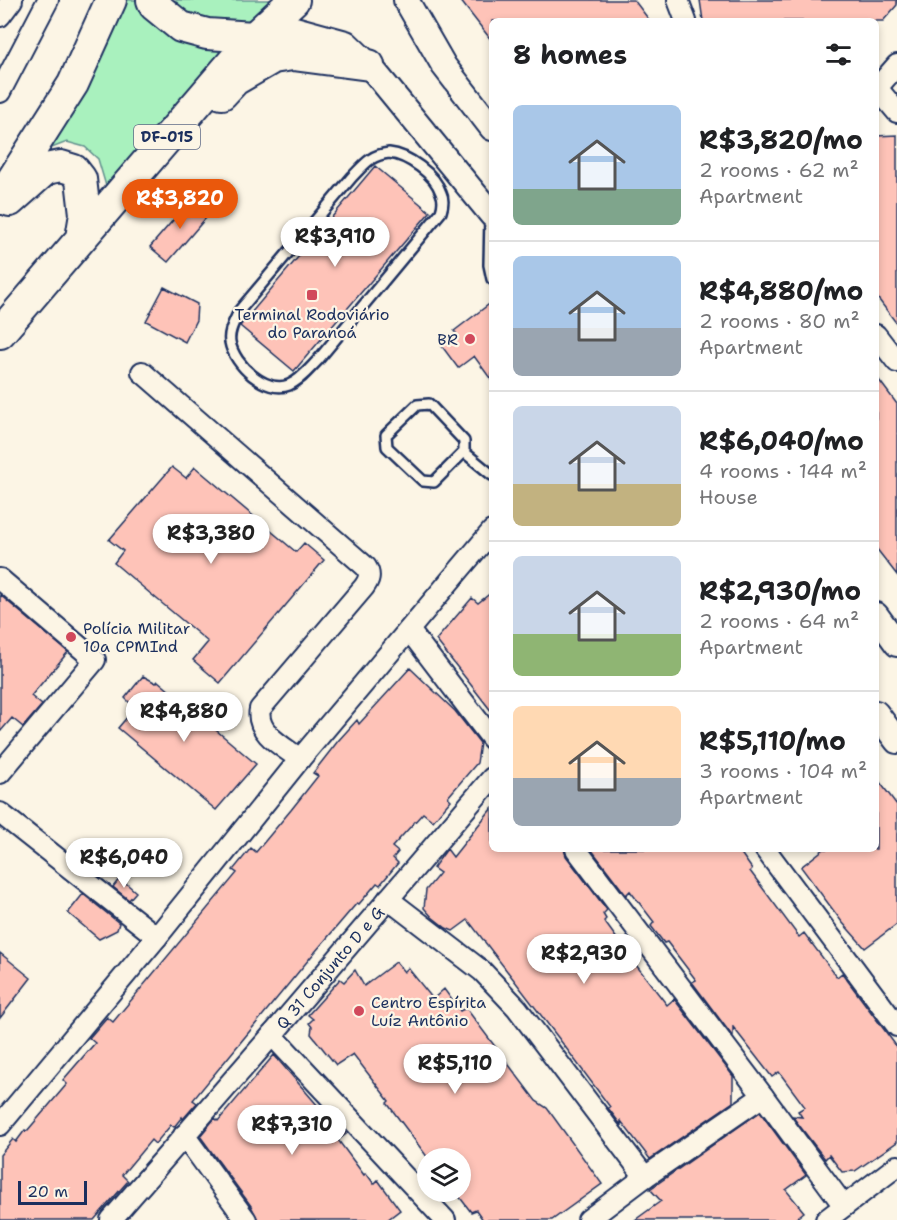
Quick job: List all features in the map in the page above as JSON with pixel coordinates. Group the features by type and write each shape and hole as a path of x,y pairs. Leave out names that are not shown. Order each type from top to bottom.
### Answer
{"main road":[{"path":"0,199 73,84 111,0"},
{"path":"152,0 154,5 181,27 207,34 254,37"},
{"name":"DF-015","path":"0,333 254,37 294,0"},
{"path":"85,233 115,210 235,80 273,58 293,55 369,65"},
{"path":"0,210 46,170 61,166 74,170 81,179 85,233"}],"street":[{"path":"0,16 12,0"},
{"path":"2,86 48,0"},
{"path":"406,0 444,66 489,124"},
{"path":"678,0 685,18"},
{"path":"254,37 295,29 346,43 369,65 425,153 489,212"},
{"path":"879,86 897,65"},
{"path":"879,92 897,112"},
{"path":"879,339 897,362"},
{"path":"142,372 366,567 369,573 364,587 261,709 259,717 264,730 300,759"},
{"path":"0,1125 157,937 300,759 489,535"},
{"path":"0,579 95,660 0,773"},
{"path":"879,619 897,644"},
{"path":"408,630 489,735"},
{"path":"879,717 897,741"},
{"name":"Q 31 Conjunto D e G","path":"111,1220 489,781"},
{"path":"0,813 157,937"},
{"path":"578,852 844,1206"},
{"path":"767,852 897,1026"},
{"path":"388,899 482,971 517,1008 645,1177"},
{"path":"272,1035 446,1220"},
{"path":"588,1220 645,1177 763,1096"},
{"path":"184,1135 246,1220"},
{"path":"826,1220 897,1166"}],"lane":[{"path":"425,153 432,178 442,195 441,212 318,360 297,380 289,385 274,387 252,375 240,363 230,342 231,328 239,311 369,159 383,154 425,153"},
{"path":"429,404 464,441 464,452 434,483 423,482 387,447 386,435 417,405 429,404"},
{"path":"464,452 489,473"}],"green space":[{"path":"127,0 146,0 230,44 106,186 98,159 85,147 67,142 44,151"},
{"path":"163,0 286,0 254,28 209,26"}],"building":[{"path":"460,0 634,0 648,18 489,18 489,37"},
{"path":"700,0 897,0 897,5 883,21 879,21 879,18 703,18"},
{"path":"897,135 897,324 879,300 879,136"},
{"name":"Terminal Rodoviário do Paranoá","path":"375,166 430,212 294,371 240,326"},
{"path":"193,197 211,212 168,262 150,247"},
{"path":"164,287 197,304 196,320 185,342 146,321"},
{"name":"BR","path":"489,304 489,377 474,356 458,368 441,345 456,333 454,331"},
{"path":"879,380 897,404 897,575 879,552"},
{"path":"172,467 186,478 195,467 296,552 304,543 324,560 220,683 193,660 208,642 114,563 123,551 109,540"},
{"path":"489,594 489,708 436,640 472,598 478,603"},
{"path":"0,595 68,652 31,696 42,705 23,727 12,718 0,732"},
{"path":"410,668 455,711 480,743 477,763 448,797 451,800 433,821 423,813 392,847 398,852 393,858 398,863 380,885 377,883 359,904 357,903 310,958 193,1100 197,1103 183,1119 182,1117 174,1127 171,1125 155,1144 151,1140 122,1175 128,1181 94,1220 0,1220 0,1155 13,1139 16,1142 25,1130 27,1131 67,1084 63,1080 95,1043 89,1038 107,1017 113,1022 237,873 233,870 251,848 256,852 291,810 318,776 313,773 338,741 357,720 359,724"},
{"path":"143,676 156,683 158,681 256,764 216,810 118,728 135,708 125,698"},
{"path":"879,781 897,805 897,924 865,948 842,922 801,867 820,852 879,852"},
{"path":"489,812 489,852 565,852 607,910 603,914 606,919 604,921 636,965 667,1005 674,999 733,1076 733,1102 650,1159 608,1108 610,1107 468,920 453,931 432,917 424,908 426,890 440,873 433,868 447,849 453,857"},
{"path":"593,852 740,852 752,869 750,871 799,937 804,933 837,977 842,973 897,1047 897,1142 855,1171 842,1172 829,1155 825,1159 792,1116 802,1117 798,1111 805,1107 779,1072 772,1077 733,1027 733,1037 692,982 696,980 667,942 664,943 651,926 654,922 630,891 626,895"},
{"path":"120,878 136,892 129,900 113,887"},
{"path":"83,894 119,923 117,930 99,939 68,913"},
{"path":"0,953 31,978 0,1018"},
{"path":"396,962 404,972 408,968 433,999 444,989 460,1011 466,1008 536,1101 547,1108 602,1184 552,1220 483,1220 476,1210 471,1212 463,1202 471,1202 471,1148 421,1148 387,1103 389,1101 353,1054 336,1065 311,1034 312,1027 309,1023 313,1019 308,1015 340,979 344,982 355,970 364,986"},
{"path":"274,1055 325,1114 328,1112 334,1119 346,1134 338,1140 364,1175 366,1173 374,1184 378,1180 400,1210 387,1220 258,1220 251,1206 200,1136 215,1118 218,1121"},
{"path":"760,1112 806,1175 786,1190 804,1212 794,1220 635,1220 661,1201 650,1189"}],"place":[{"name":"Terminal Rodoviário do Paranoá","path":"312,295"},
{"name":"BR","path":"470,339"},
{"name":"Polícia Militar 10a CPMInd","path":"71,637"},
{"name":"Centro Espírita Luíz Antônio","path":"359,1011"}]}
